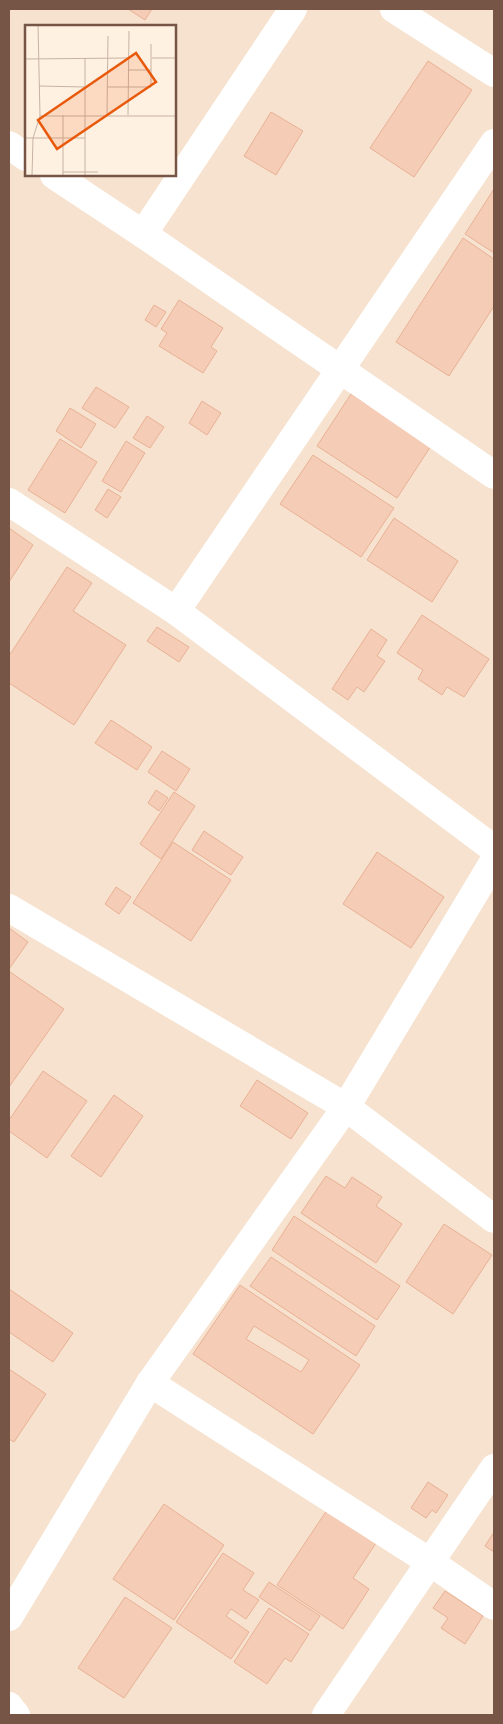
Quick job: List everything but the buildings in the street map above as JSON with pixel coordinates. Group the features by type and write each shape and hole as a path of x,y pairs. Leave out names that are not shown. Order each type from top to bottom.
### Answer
{"street":[{"path":"143,234 293,9"},
{"path":"394,9 494,73"},
{"path":"176,610 494,143"},
{"path":"9,145 25,156"},
{"path":"56,176 494,474"},
{"path":"9,502 176,610 494,849"},
{"path":"9,1617 150,1383 346,1107 494,861"},
{"path":"9,908 346,1107 494,1219"},
{"path":"150,1383 430,1562 494,1606"},
{"path":"326,1715 494,1468"},
{"path":"9,1706 16,1715"}],"shaded area":[{"path":"9,9 494,9 494,1715 9,1715"}]}
